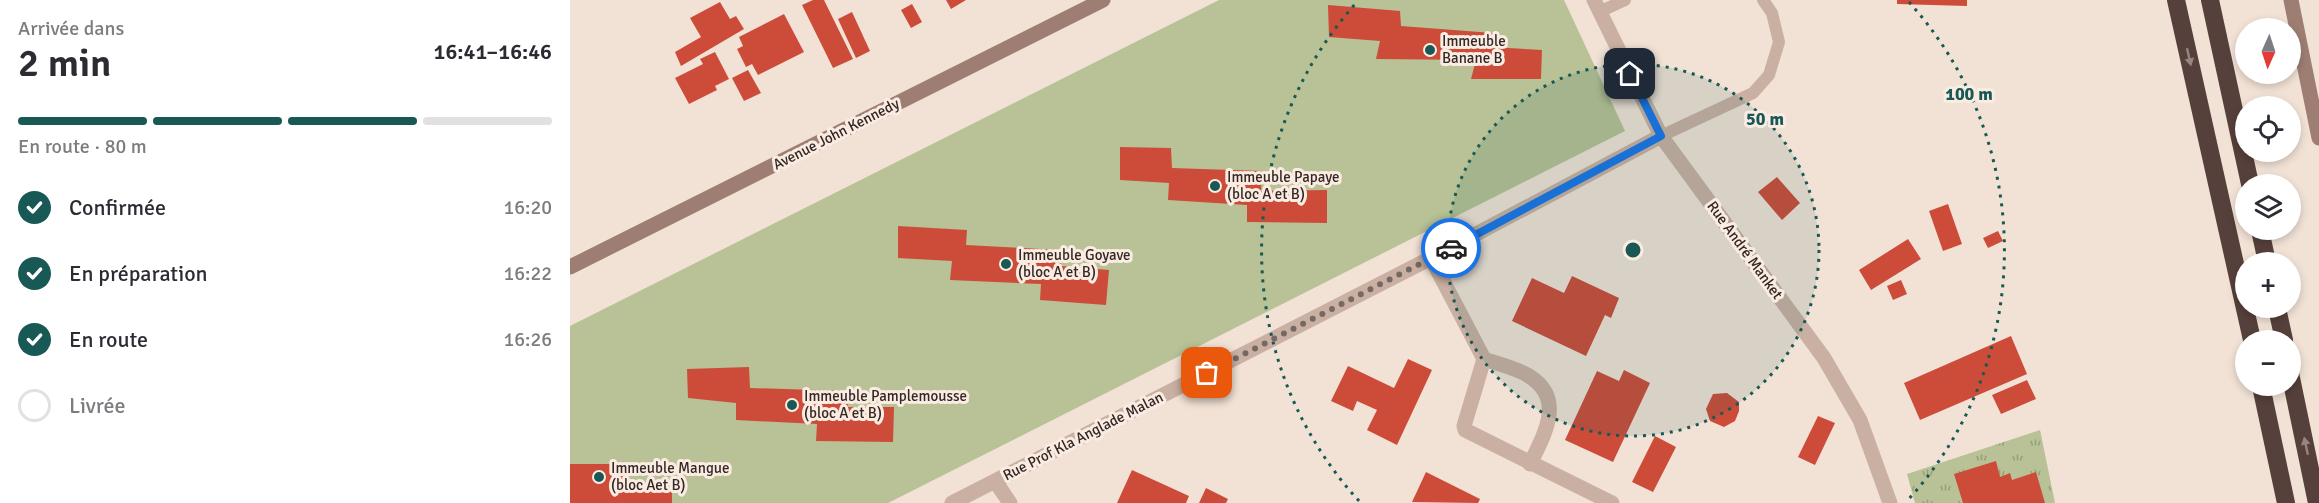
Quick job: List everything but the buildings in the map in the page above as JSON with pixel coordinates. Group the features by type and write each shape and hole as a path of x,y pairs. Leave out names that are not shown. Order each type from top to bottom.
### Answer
{"highway":[{"path":"2176,0 2250,330"},
{"path":"2210,0 2248,174"},
{"path":"2263,396 2286,503"},
{"path":"2295,396 2318,503"}],"main road":[{"name":"Avenue John Kennedy","path":"570,267 1103,0"},
{"path":"2291,0 2319,138"}],"street":[{"name":"Rue André Manket","path":"1597,6 1661,136 1824,357 1860,420 1890,503"},
{"name":"Rue Prof Kla Anglade Malan","path":"952,503 1431,258 1661,136"},
{"path":"1431,258 1484,359 1529,376 1543,389 1550,416 1530,464"},
{"path":"1484,359 1464,426 1465,430 1612,503"},
{"path":"995,481 1010,503"}],"lane":[{"path":"1597,6 1625,0"},
{"path":"1661,136 1753,93 1769,75 1779,42 1772,14 1762,0"}],"green space":[{"path":"1219,0 1564,0 1625,131 888,503 570,503 570,326"},
{"path":"2040,430 2055,503 1915,503 1907,474"}],"way so far":[{"path":"1207,373 1451,248"}],"place":[{"name":"Immeuble Banane B","path":"1430,50"},
{"name":"Immeuble Papaye (bloc A et B)","path":"1215,186"},
{"name":"Immeuble Goyave (bloc A et B)","path":"1006,264"},
{"name":"Immeuble Pamplemousse (bloc A et B)","path":"792,405"},
{"name":"Immeuble Mangue (bloc Aet B)","path":"599,477"}],"route":[{"path":"1451,248 1661,136 1630,74"}]}
